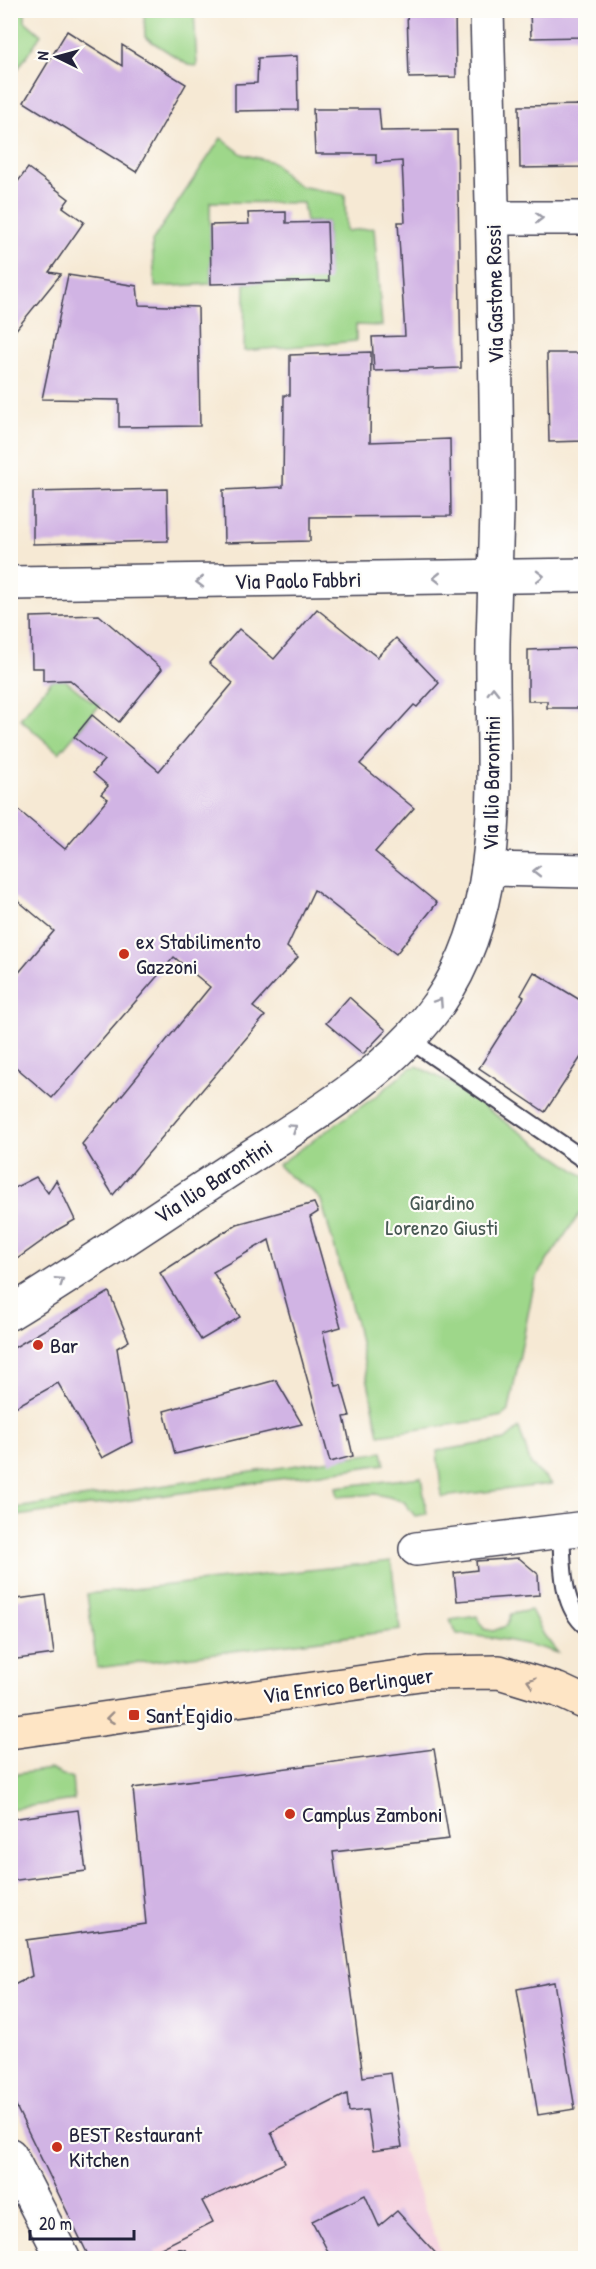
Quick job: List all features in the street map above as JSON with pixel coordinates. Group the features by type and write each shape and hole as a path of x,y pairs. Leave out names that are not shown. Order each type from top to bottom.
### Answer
{"main road":[{"name":"Via Enrico Berlinguer","path":"19,1729 427,1673 499,1672 558,1690 585,1703"}],"street":[{"name":"Via Gastone Rossi","path":"488,10 497,512 495,577"},
{"path":"493,218 585,218"},
{"name":"Via Paolo Fabbri","path":"10,583 585,575"},
{"name":"Via Ilio Barontini","path":"10,1313 317,1112 380,1067 410,1040 441,1000 468,951 477,924 488,869 491,839 495,577"},
{"path":"488,869 585,871"},
{"path":"416,1550 573,1530"},
{"path":"10,2154 63,2259"}],"lane":[{"path":"410,1040 585,1161"},
{"path":"573,1530 564,1576 569,1602 577,1619 585,1626"}],"shaded area":[{"path":"339,1897 363,2077 391,2073 402,2147 443,2258 159,2258 129,2197 68,1967 31,1972 26,1940"}],"green space":[{"path":"11,10 25,11 25,21 41,35 11,79"},
{"path":"144,11 194,11 197,66 188,65 145,37"},
{"path":"221,138 242,154 273,162 288,178 300,186 345,195 346,231 374,228 382,326 356,325 356,341 244,351 245,283 328,280 327,222 306,222 303,203 210,202 211,284 155,287 152,241"},
{"path":"52,680 65,680 92,702 94,700 100,705 59,753 20,719"},
{"name":"Giardino Lorenzo Giusti","path":"417,1066 448,1082 585,1177 585,1206 540,1271 534,1284 509,1410 502,1416 485,1420 379,1435 356,1323 321,1200 278,1165 379,1094 410,1068"},
{"path":"519,1428 531,1465 552,1484 442,1497 437,1451 505,1440"},
{"path":"382,1452 385,1464 11,1517 10,1509"},
{"path":"421,1477 427,1514 415,1516 404,1502 375,1494 338,1497 336,1487"},
{"path":"391,1561 400,1630 97,1668 87,1594"},
{"path":"531,1610 544,1635 558,1653 508,1640 457,1634 450,1620 477,1616 484,1629 493,1631 506,1626 511,1614"},
{"path":"50,1769 72,1779 74,1800 11,1809 11,1775"}],"building":[{"path":"407,10 455,10 456,77 409,78"},
{"path":"530,10 583,10 584,37 531,38"},
{"path":"67,31 122,66 122,45 186,84 136,172 24,102"},
{"path":"297,56 298,110 235,111 235,84 257,83 258,58"},
{"path":"585,105 585,167 520,168 519,106"},
{"path":"313,109 379,109 381,131 457,130 461,368 374,371 372,337 405,336 398,222 405,222 402,161 376,163 376,154 315,154"},
{"path":"28,168 69,199 63,207 84,222 49,272 61,274 10,337 10,192"},
{"path":"286,212 286,223 327,222 329,281 211,284 210,225 249,224 248,213"},
{"path":"68,275 137,286 139,305 198,307 200,426 119,427 119,400 42,399"},
{"path":"371,352 370,442 450,439 451,516 310,517 310,541 224,543 223,490 283,487 284,395 290,395 290,355"},
{"path":"547,353 585,353 585,441 549,442"},
{"path":"167,489 168,541 33,544 33,492"},
{"path":"317,609 377,657 396,638 439,683 417,707 414,705 360,764 414,808 375,852 437,903 396,954 314,890 287,947 298,957 253,1007 265,1016 113,1195 82,1144 210,987 174,957 52,1098 10,1062 10,983 54,931 10,894 10,803 65,849 108,799 101,794 108,786 93,773 104,760 74,737 92,715 159,771 233,683 209,663 239,629 274,659"},
{"path":"99,615 162,669 119,722 70,680 43,681 43,668 32,668 31,617"},
{"path":"585,648 585,700 581,700 581,708 547,708 547,701 528,701 528,650"},
{"path":"534,972 585,1003 585,1051 545,1112 479,1068 524,997 521,995"},
{"path":"349,997 386,1030 363,1054 326,1023"},
{"path":"36,1177 48,1193 56,1180 75,1220 10,1264 10,1190"},
{"path":"314,1203 318,1212 310,1217 341,1327 323,1332 336,1386 341,1385 350,1416 344,1417 353,1456 330,1462 269,1240 213,1272 240,1317 201,1340 160,1273 237,1224"},
{"path":"109,1292 129,1341 117,1348 132,1442 102,1458 58,1383 10,1410 10,1350"},
{"path":"276,1380 302,1424 175,1454 164,1411"},
{"path":"519,1558 538,1574 539,1595 457,1601 454,1573 477,1570 476,1561"},
{"path":"46,1595 54,1654 10,1660 10,1600"},
{"path":"434,1749 449,1839 333,1852 363,2077 391,2073 402,2147 373,2151 367,2110 349,2112 347,2094 271,2132 285,2163 202,2201 213,2222 155,2251 159,2259 90,2259 10,2094 10,1987 32,1976 26,1940 146,1924 133,1788"},
{"path":"78,1810 86,1871 10,1881 10,1819"},
{"path":"554,1982 575,2109 538,2115 517,1989"},
{"path":"365,2195 379,2226 397,2211 441,2259 332,2259 312,2221"}],"place":[{"name":"ex Stabilimento Gazzoni","path":"124,954"},
{"name":"Bar","path":"38,1345"},
{"name":"Sant'Egidio","path":"134,1715"},
{"name":"Camplus Zamboni","path":"290,1814"},
{"name":"BEST Restaurant Kitchen","path":"57,2147"}]}
